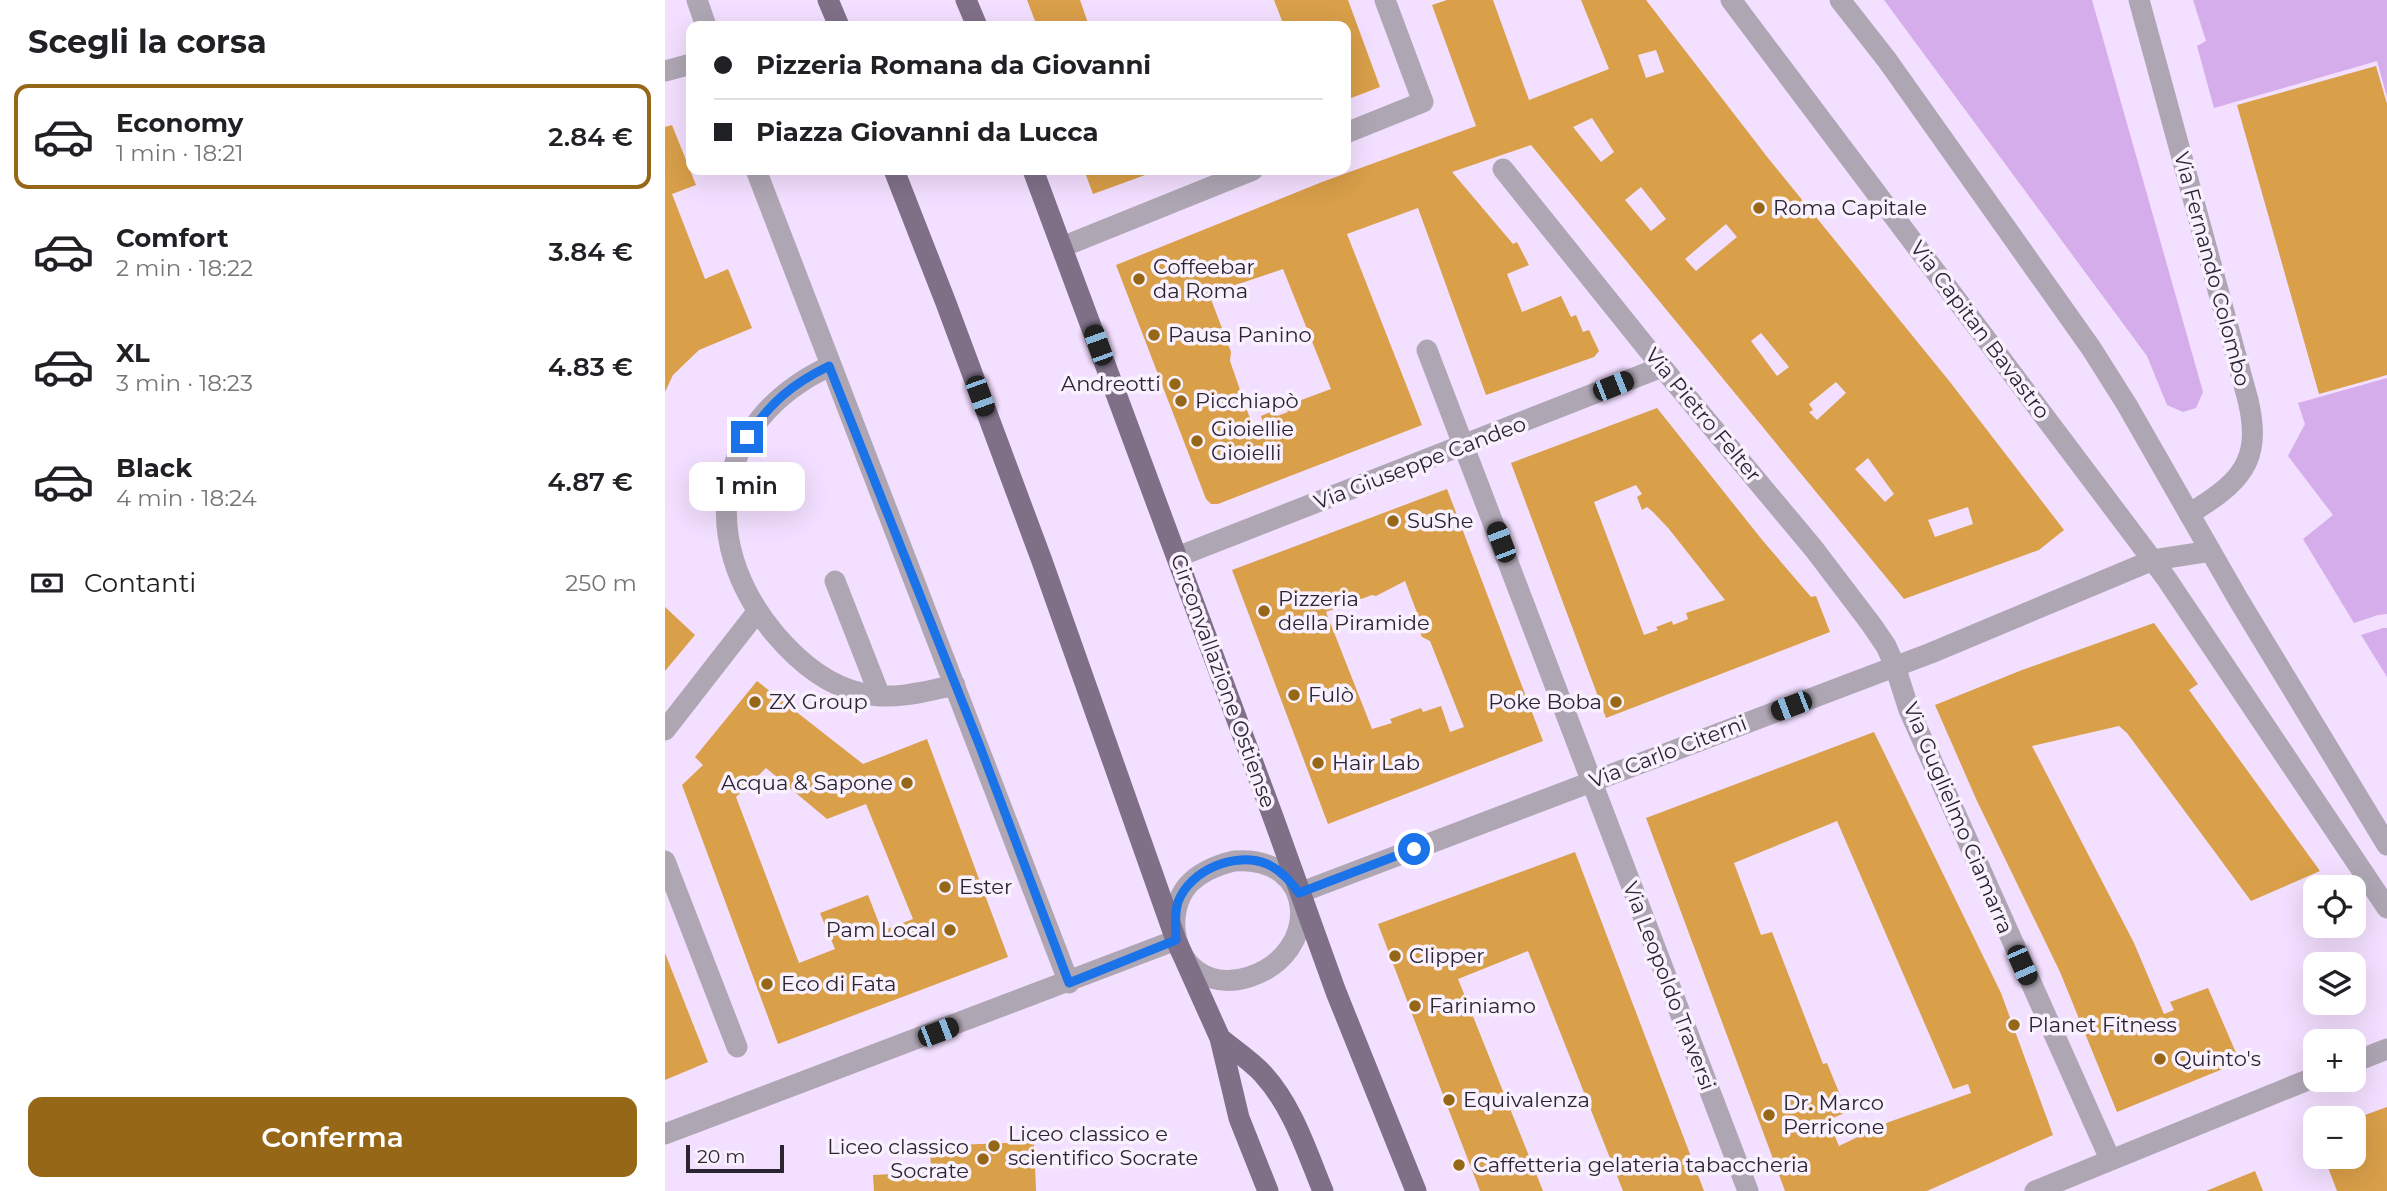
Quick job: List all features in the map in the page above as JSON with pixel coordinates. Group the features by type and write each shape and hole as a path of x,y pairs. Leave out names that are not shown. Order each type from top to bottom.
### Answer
{"main road":[{"path":"828,0 837,21"},
{"path":"966,0 975,21"},
{"path":"896,175 1042,561 1176,940 1220,1038 1239,1118 1268,1191"},
{"name":"Circonvallazione Ostiense","path":"1035,175 1299,893 1416,1191"},
{"path":"1220,1038 1263,1074 1282,1098 1295,1122 1323,1191"}],"street":[{"path":"697,0 704,21"},
{"path":"1351,131 1423,102 1385,0"},
{"name":"Via Capitan Bavastro","path":"1731,0 2153,560 2387,908"},
{"path":"1840,0 1887,60 2091,348 2387,845"},
{"name":"Via Fernando Colombo","path":"2139,0 2248,400 2252,426 2251,448 2242,473 2219,495 2189,514"},
{"path":"665,71 686,65"},
{"name":"Via Pietro Felter","path":"1503,169 1814,550 1871,624 1886,646 1895,666"},
{"path":"758,175 829,366 1069,983"},
{"path":"1062,247 1241,175"},
{"name":"Via Leopoldo Traversi","path":"1427,350 1748,1191"},
{"path":"829,366 801,380 779,397 747,437 728,482 726,523 731,553 744,590 757,612 795,655 823,677 852,691 880,696 909,694 955,685"},
{"name":"Via Giuseppe Candeo","path":"1177,557 1662,367"},
{"path":"2153,560 2211,551"},
{"name":"Via Carlo Citerni","path":"1299,893 1895,666 2153,560"},
{"path":"835,581 880,696"},
{"path":"665,730 757,612"},
{"name":"Via Guglielmo Ciamarra","path":"1895,666 1909,710 2110,1160"},
{"path":"1246,860 1267,864 1289,880 1299,893 1301,922 1296,941 1284,957 1266,971 1241,980 1207,977 1192,966 1176,940 1175,912 1182,894 1198,877 1221,864 1246,860"},
{"path":"665,862 737,1047"},
{"path":"665,1134 1069,983 1176,940"},
{"path":"2366,1057 2387,1049"},
{"path":"2035,1191 2303,1082"}],"shaded area":[{"path":"1884,0 2092,0 2203,392 2196,408 2183,412 2167,405 2147,356"},
{"path":"2193,0 2387,0 2387,97 2377,61 2214,108 2197,46 2206,41"},
{"path":"2387,378 2387,614 2354,623 2303,539 2333,515 2288,456 2305,424 2298,403"},
{"path":"2387,628 2387,677 2361,635"}],"building":[{"path":"1027,0 1080,0 1087,21 1035,21"},
{"path":"1274,0 1348,0 1380,87 1351,98 1351,21 1282,21"},
{"path":"1447,0 1493,0 1529,100 1609,69 1581,0 1646,0 1768,158 1950,382 2064,530 2039,550 1904,599 1531,145 1452,172 1513,244 1517,242 1529,265 1507,274 1522,312 1561,296 1571,317 1576,315 1583,332 1589,330 1599,351 1594,357 1486,395 1418,208 1347,234 1422,425 1218,504 1211,504 1206,499 1116,265 1322,182 1341,175 1351,175 1351,171 1476,126 1432,5","holes":["1656,50 1664,72 1646,78 1638,55","1592,118 1614,152 1601,162 1573,127","1641,187 1666,219 1651,231 1625,200","1726,224 1737,237 1696,271 1685,259","1283,269 1331,389 1285,406 1288,412 1277,416 1273,411 1261,416 1264,425 1255,433 1230,361 1231,352 1209,294","1761,333 1789,367 1777,376 1751,341","1836,382 1846,393 1817,420 1809,412 1813,410 1809,404","1868,458 1894,494 1885,502 1855,469","1968,507 1973,524 1935,537 1928,520"]},
{"path":"2376,66 2387,104 2387,375 2319,394 2237,105"},
{"path":"672,125 686,160 686,175 692,175 696,185 672,194 705,279 728,269 752,328 699,350 673,375 665,392 665,127"},
{"path":"1086,175 1145,175 1093,194"},
{"path":"1657,408 1763,541 1811,597 1816,596 1830,632 1606,718 1511,463","holes":["1636,485 1642,494 1637,497 1642,510 1647,507 1669,529 1725,600 1686,613 1688,619 1673,625 1672,621 1644,635 1594,502"]},
{"path":"1447,489 1543,741 1328,824 1232,570","holes":["1405,581 1419,618 1417,619 1422,637 1430,641 1464,727 1450,732 1441,706 1423,712 1421,708 1390,719 1392,723 1372,729 1326,612 1372,595 1376,596"]},
{"path":"665,607 695,635 665,671"},
{"path":"2154,623 2198,684 2189,690 2320,871 2303,875 2303,878 2251,901 2127,733 2119,726 2032,746 2134,943 2164,1014 2174,1010 2170,1002 2208,988 2240,1062 2117,1112 2060,972 1977,801 1935,705 2022,670"},
{"path":"757,681 863,764 927,739 1008,957 778,1044 682,785 703,765 695,757","holes":["766,768 827,819 866,804 913,919 882,931 868,895 820,913 835,949 799,963 736,797"]},
{"path":"1874,732 2001,993 2053,1135 1927,1191 1785,1191 1646,818","holes":["1837,821 1953,1089 1968,1084 1971,1093 1889,1122 1839,1146 1828,1120 1847,1112 1827,1063 1823,1064 1772,932 1761,935 1734,863"]},
{"path":"1575,852 1704,1191 1623,1191 1528,951 1458,979 1543,1191 1480,1191 1428,1056 1378,924"},
{"path":"665,953 708,1062 665,1080"},
{"path":"2387,1107 2387,1191 2337,1191 2329,1169 2366,1169 2366,1115"},
{"name":"Liceo classico Socrate","path":"1034,1142 1036,1191 874,1191 873,1175 931,1172 930,1146"},
{"path":"2255,1171 2263,1191 2206,1191"}],"place":[{"name":"Roma Capitale","path":"1759,208"},
{"name":"Coffeebar da Roma","path":"1139,279"},
{"name":"Pausa Panino","path":"1154,335"},
{"name":"Andreotti","path":"1175,384"},
{"name":"Picchiapò","path":"1181,401"},
{"name":"Gioiellie Gioielli","path":"1197,441"},
{"name":"SuShe","path":"1393,521"},
{"name":"Pizzeria della Piramide","path":"1264,611"},
{"name":"Fulò","path":"1294,695"},
{"name":"ZX Group","path":"755,702"},
{"name":"Poke Boba","path":"1616,702"},
{"name":"Hair Lab","path":"1318,763"},
{"name":"Acqua & Sapone","path":"907,783"},
{"name":"Ester","path":"945,887"},
{"name":"Pam Local","path":"950,930"},
{"name":"Clipper","path":"1395,956"},
{"name":"Eco di Fata","path":"767,984"},
{"name":"Fariniamo","path":"1415,1006"},
{"name":"Planet Fitness","path":"2014,1025"},
{"name":"Quinto's","path":"2160,1059"},
{"name":"Equivalenza","path":"1449,1100"},
{"name":"Dr. Marco Perricone","path":"1769,1115"},
{"name":"Liceo classico e scientifico Socrate","path":"994,1146"},
{"name":"Liceo classico Socrate","path":"983,1159"},
{"name":"Caffetteria gelateria tabaccheria","path":"1459,1165"}],"route":[{"path":"747,437 779,397 809,375 829,366 979,744 1069,983 1176,940 1175,912 1182,894 1189,884 1209,869 1221,864 1246,860 1267,864 1279,870 1299,893 1414,849"}]}
